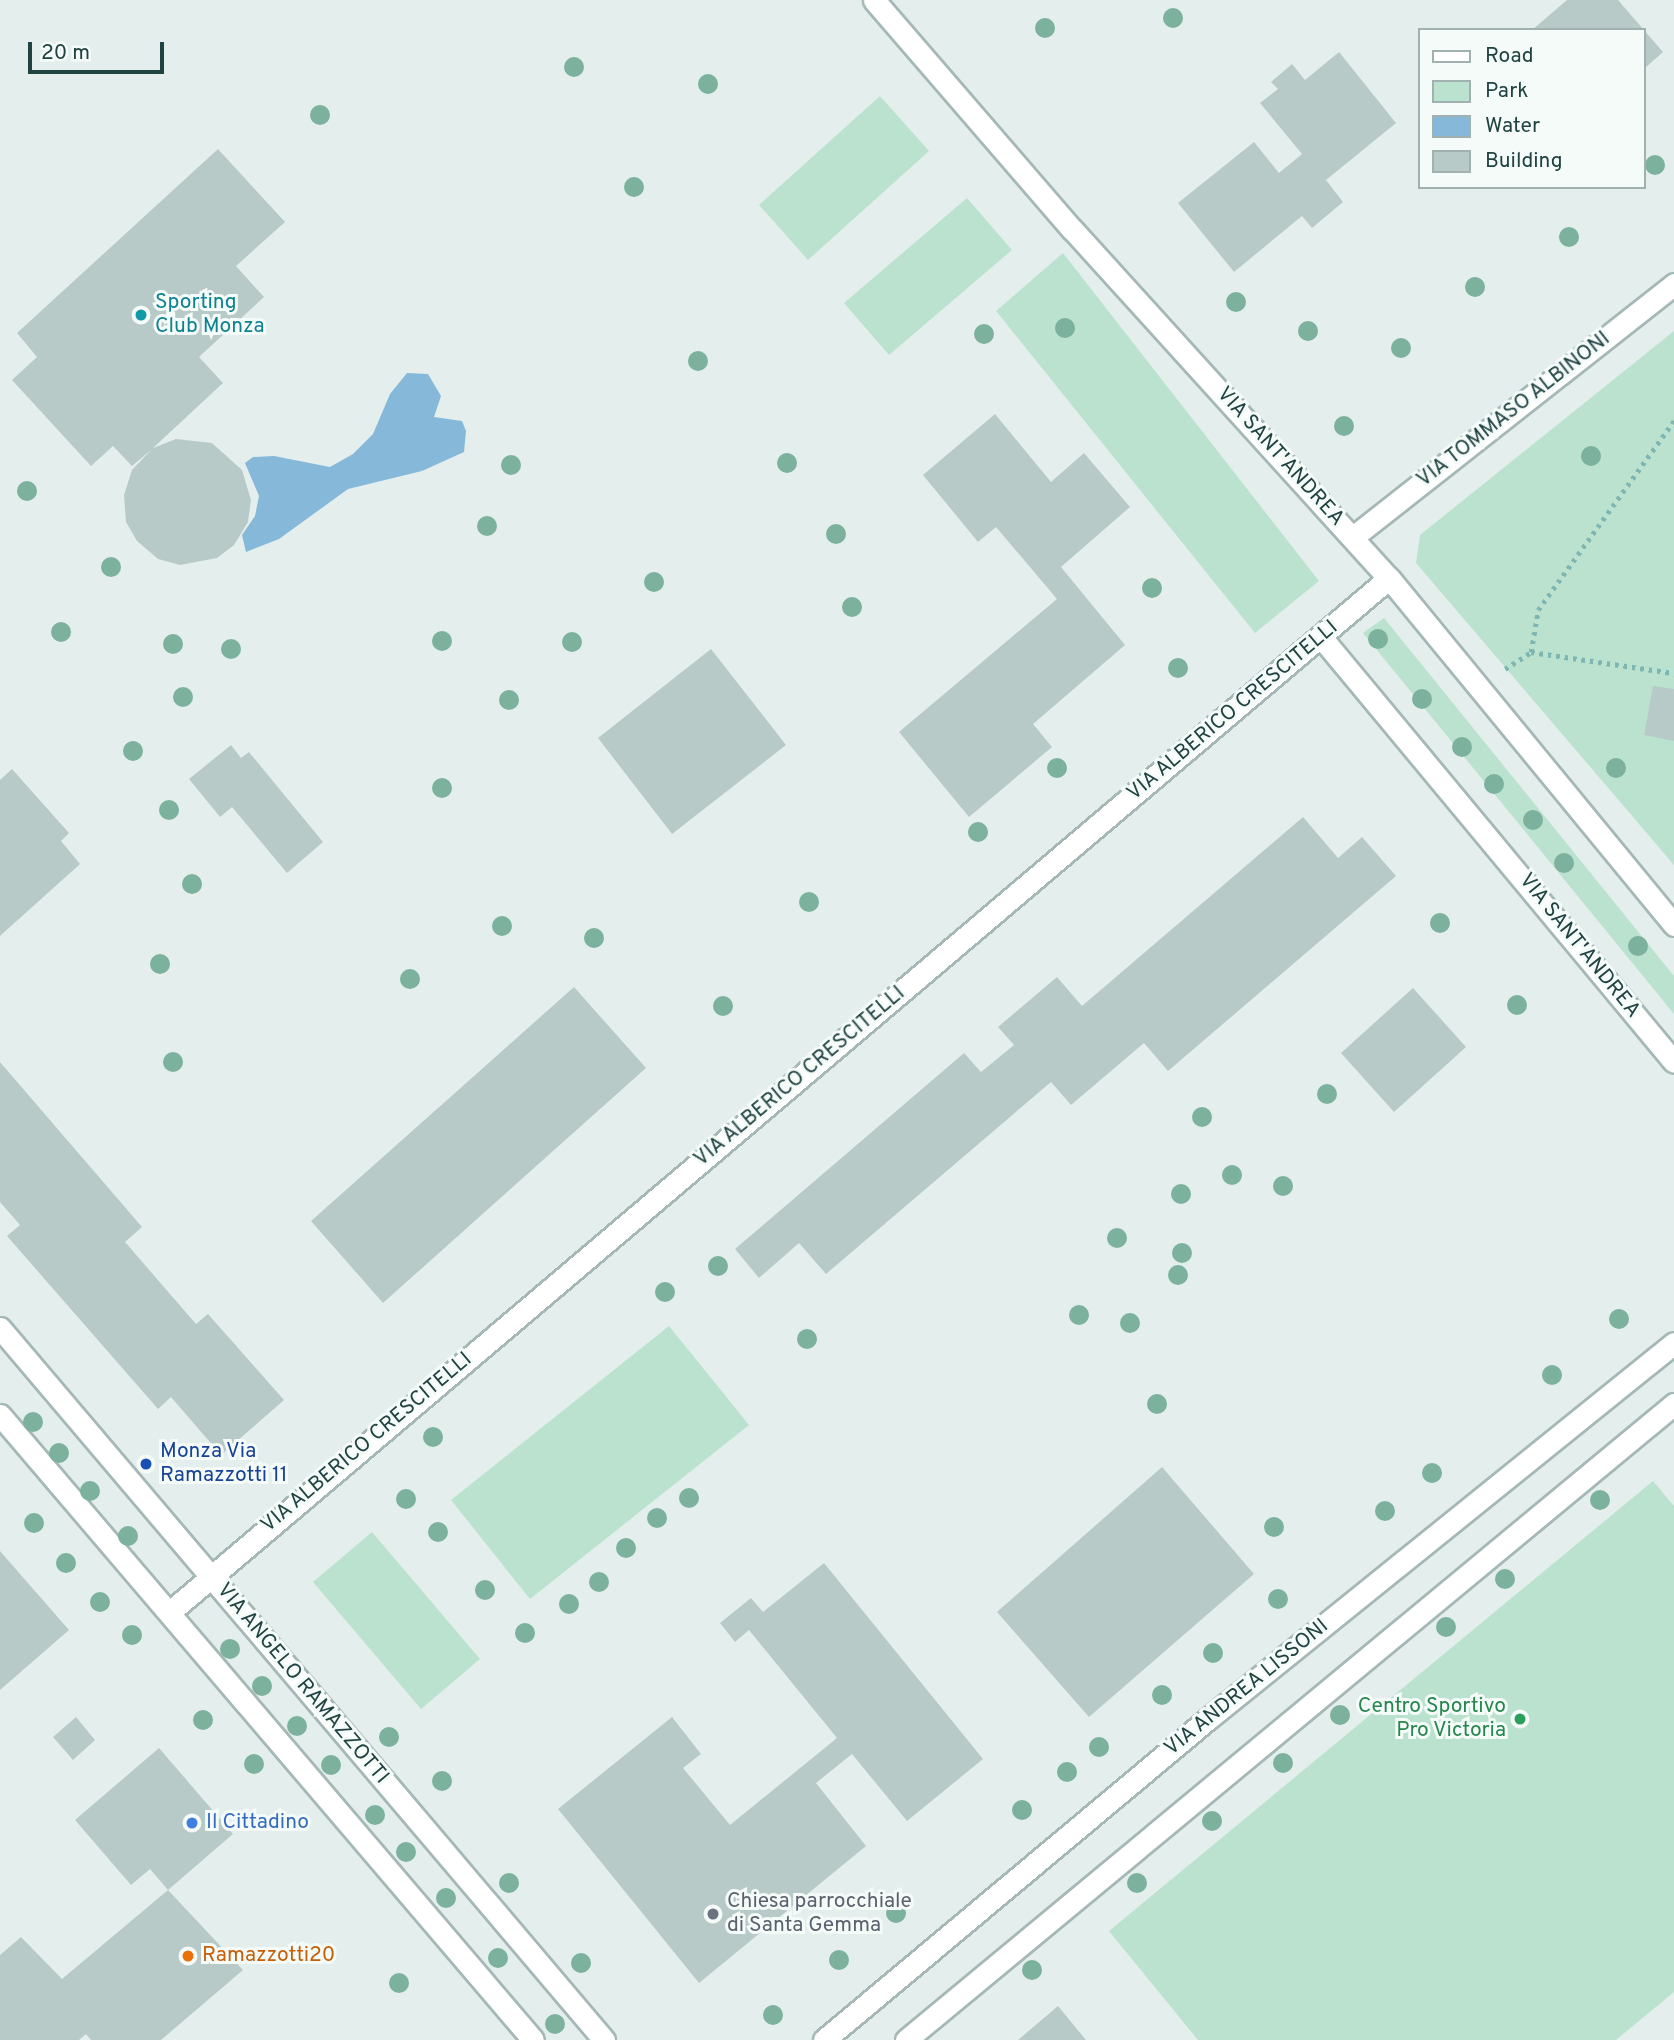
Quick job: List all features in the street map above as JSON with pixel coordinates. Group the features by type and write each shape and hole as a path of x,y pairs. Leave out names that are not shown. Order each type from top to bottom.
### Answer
{"street":[{"name":"VIA SANT'ANDREA","path":"874,0 1072,229 1389,578 1674,925"},
{"name":"VIA TOMMASO ALBINONI","path":"1353,537 1674,284"},
{"name":"VIA ALBERICO CRESCITELLI","path":"171,1611 1389,578"},
{"name":"VIA SANT'ANDREA","path":"1321,637 1674,1062"},
{"name":"VIA ANGELO RAMAZZOTTI","path":"0,1328 604,2040"},
{"name":"VIA ANDREA LISSONI","path":"824,2040 1209,1718 1674,1343"},
{"path":"906,2040 1674,1404"},
{"path":"0,1415 171,1611 533,2040"}],"path":[{"path":"1531,652 1538,610 1674,421"},
{"path":"1479,687 1531,652 1674,673"}],"green space":[{"path":"880,96 929,151 808,260 759,205"},
{"path":"967,198 1012,250 889,355 844,303"},
{"path":"1063,253 1319,581 1255,633 996,311"},
{"path":"1674,331 1674,865 1416,563 1420,535"},
{"path":"1384,618 1674,976 1674,1014 1363,633"},
{"path":"669,1326 749,1425 530,1599 451,1500"},
{"name":"Centro Sportivo Pro Victoria","path":"1653,1481 1674,1506 1674,1992 1616,2040 1198,2040 1109,1931"},
{"path":"372,1532 480,1659 421,1709 313,1582"}],"water":[{"path":"407,373 428,374 441,396 434,417 462,421 466,431 464,452 422,471 348,489 279,539 246,552 242,535 255,516 259,496 245,463 253,457 274,456 330,467 353,454 373,434 390,394"}],"building":[{"path":"1567,0 1618,0 1642,28 1534,28"},
{"path":"1646,32 1663,52 1646,67"},
{"path":"1339,52 1396,123 1326,180 1343,202 1312,228 1302,216 1234,272 1178,203 1254,142 1279,173 1302,154 1260,103 1278,89 1271,82 1292,64 1305,80"},
{"name":"Sporting Club Monza","path":"218,149 285,222 236,266 264,297 199,357 223,383 153,448 176,439 212,443 242,470 251,500 248,522 234,545 217,558 180,565 158,559 137,541 126,522 124,495 132,470 151,450 132,466 113,446 91,466 12,380 37,357 17,333"},
{"path":"995,414 1051,482 1084,453 1130,507 1061,567 1125,645 1033,724 1052,747 969,817 899,732 1057,599 996,527 978,542 923,475"},
{"path":"711,649 786,745 672,834 598,738"},
{"path":"1653,686 1674,689 1674,741 1644,735"},
{"path":"231,745 241,758 249,752 323,842 287,873 232,807 220,817 189,779"},
{"path":"12,769 69,833 61,841 80,864 0,936 0,780"},
{"path":"1303,817 1338,858 1362,837 1396,876 1168,1071 1144,1043 1071,1105 1051,1082 826,1274 799,1243 759,1278 735,1249 964,1053 981,1072 1014,1045 998,1027 1057,977 1082,1006"},
{"path":"574,987 646,1068 383,1303 311,1221"},
{"path":"1413,988 1466,1047 1394,1112 1341,1053"},
{"path":"0,1062 142,1227 125,1242 196,1324 208,1314 284,1400 221,1455 171,1397 158,1409 7,1236 20,1225 0,1202"},
{"path":"1162,1467 1254,1574 1089,1717 997,1612"},
{"path":"0,1551 69,1630 0,1690"},
{"path":"824,1563 983,1759 907,1821 852,1754 816,1783 866,1846 699,1983 558,1809 672,1717 701,1754 683,1768 730,1825 837,1738 749,1630 735,1642 720,1623 751,1598 763,1612"},
{"path":"76,1717 95,1740 73,1760 53,1737"},
{"path":"159,1748 233,1834 168,1890 150,1869 131,1885 75,1820"},
{"path":"168,1890 243,1970 161,2040 91,2040 86,2034 79,2040 0,2040 0,1955 21,1937 62,1979"},
{"path":"1058,2006 1086,2040 1018,2040"}],"place":[{"name":"Sporting Club Monza","path":"141,315"},
{"name":"Monza Via Ramazzotti 11","path":"146,1464"},
{"name":"Centro Sportivo Pro Victoria","path":"1520,1719"},
{"name":"Il Cittadino","path":"192,1823"},
{"name":"Chiesa parrocchiale di Santa Gemma","path":"713,1914"},
{"name":"Ramazzotti20","path":"188,1956"}]}
